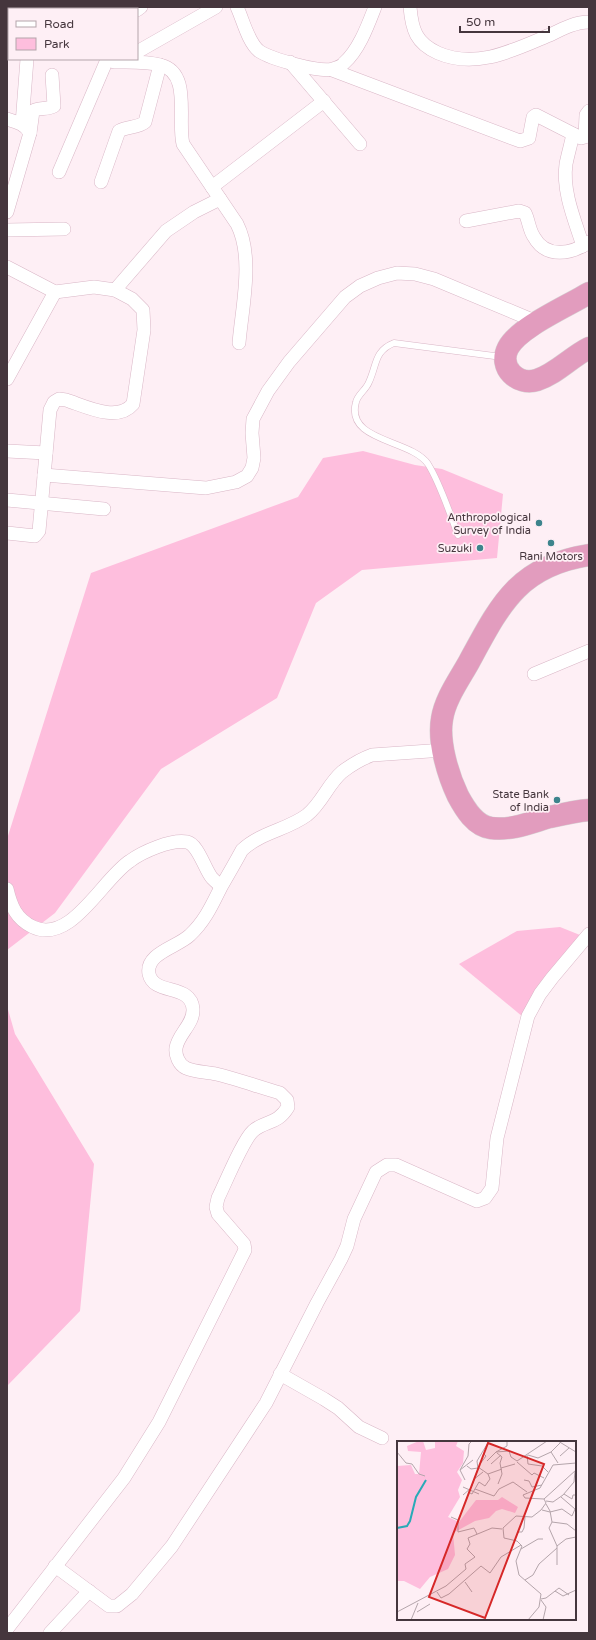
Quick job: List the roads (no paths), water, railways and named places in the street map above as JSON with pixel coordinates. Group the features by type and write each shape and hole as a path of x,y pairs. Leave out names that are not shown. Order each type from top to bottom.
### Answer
{"highway":[{"path":"589,293 537,322 515,340 508,349 506,358 510,373 517,379 525,382 548,376 575,356 589,348"},
{"path":"589,555 542,568 518,586 505,600 492,620 447,704 442,720 444,750 457,793 465,810 476,821 490,828 505,829 572,812 589,810"}],"street":[{"path":"138,51 216,7"},
{"path":"237,7 253,44 259,51 290,62 317,69 332,70 520,141 530,138 533,117 536,115 581,138 585,137 586,115 589,111"},
{"path":"332,70 344,64 353,52 375,7"},
{"path":"410,7 411,21 417,37 426,48 443,55 463,60 487,58 508,53 573,24 589,22"},
{"path":"26,128 27,60"},
{"path":"59,172 112,60 160,65 175,73 179,80 181,91 180,134 183,144 238,224 243,235 246,264 239,343"},
{"path":"290,62 360,144"},
{"path":"101,182 119,131 126,127 140,126 145,122 160,65"},
{"path":"7,212 26,128 33,111 36,109 49,109 54,106 52,75"},
{"path":"212,187 324,101"},
{"path":"7,119 26,128"},
{"path":"466,221 519,211 525,213 534,239 548,251 566,253 586,244 571,205 566,179 566,165 573,134"},
{"path":"115,290 166,231 194,212 220,199"},
{"path":"7,230 64,229"},
{"path":"7,267 55,292 94,287 115,290 132,299 143,310 144,330 133,404 127,411 119,413 106,412 59,399 54,402 50,410 39,531 35,536 7,533"},
{"path":"44,475 206,488 236,482 247,476 252,468 254,458 252,433 253,419 268,391 289,362 346,297 360,286 378,278 397,273 421,276 537,322"},
{"path":"7,379 55,292"},
{"path":"7,451 46,453"},
{"path":"7,500 104,509"},
{"path":"534,674 589,651"},
{"path":"7,1629 124,1478 159,1422 245,1250 244,1244 218,1214 216,1207 218,1198 248,1137 258,1128 280,1119 288,1107 286,1100 280,1093 217,1074 186,1068 179,1062 176,1055 176,1047 192,1016 192,1003 188,996 181,992 168,990 153,981 149,975 149,968 154,959 182,942 203,922 221,886 242,850 251,842 307,815 321,801 341,772 361,759 372,755 444,750"},
{"path":"7,889 10,903 19,918 40,930 56,928 70,921 129,861 157,847 182,842 188,842 194,847 205,868 212,878 221,886"},
{"path":"55,1566 109,1606 113,1607 132,1594 172,1546 266,1403 341,1259 347,1246 354,1219 376,1172 387,1165 396,1165 477,1201 481,1200 489,1193 492,1188 497,1138 528,1016 540,994 589,934"},
{"path":"280,1374 338,1408 359,1427 382,1438"},
{"path":"50,1633 89,1591"}],"lane":[{"path":"458,535 428,464 411,450 364,431 358,423 355,405 358,397 369,383 379,354 386,346 394,343 506,358"}],"place":[{"name":"Anthropological Survey of India","path":"539,523"},
{"name":"Rani Motors","path":"551,543"},
{"name":"Suzuki","path":"480,548"},
{"name":"State Bank of India","path":"557,800"}]}
